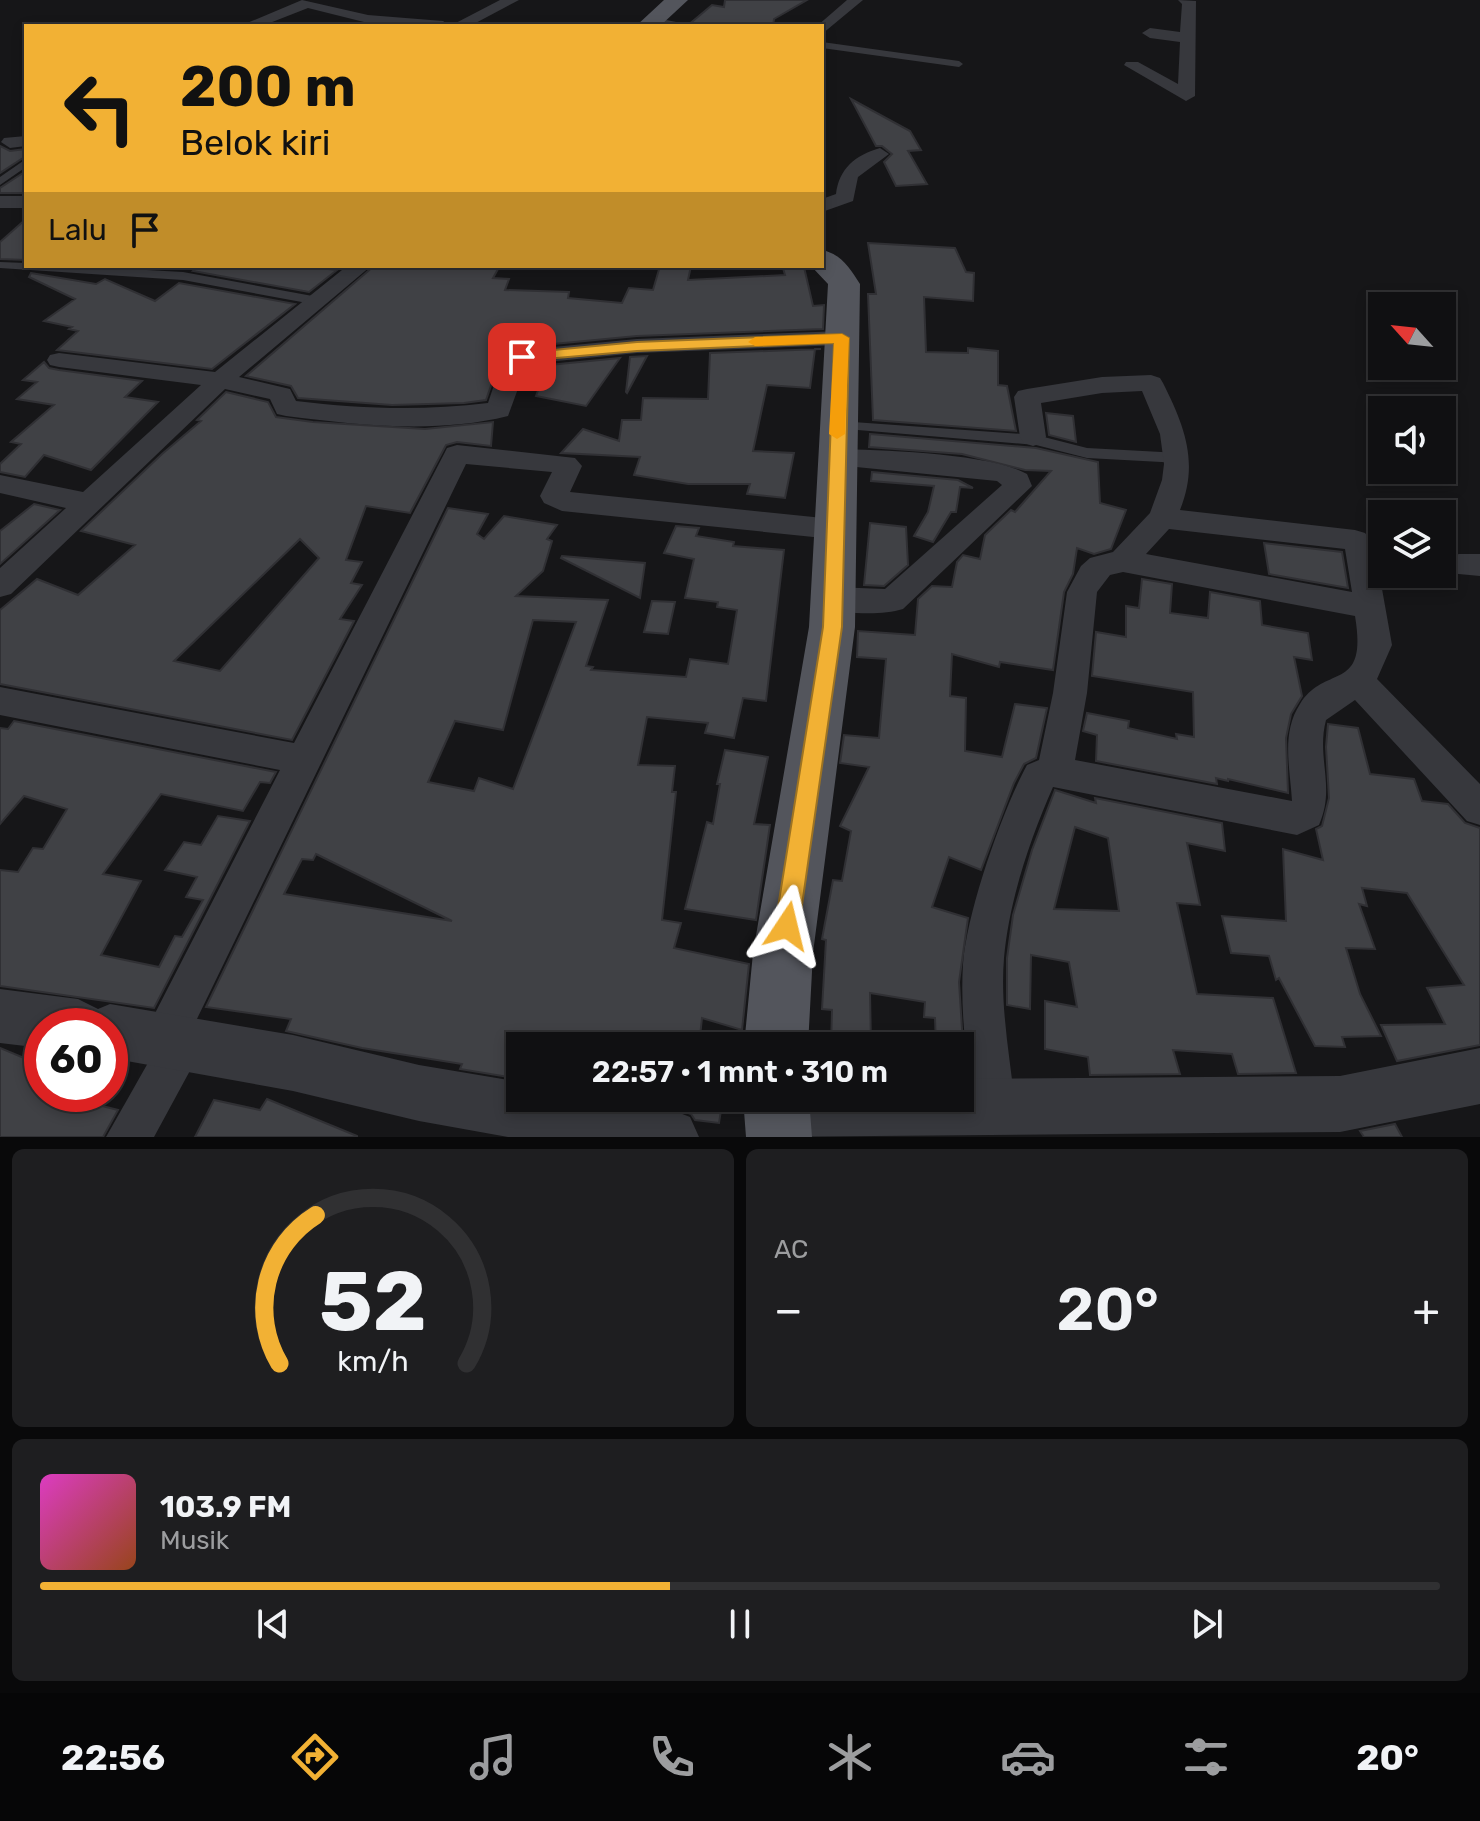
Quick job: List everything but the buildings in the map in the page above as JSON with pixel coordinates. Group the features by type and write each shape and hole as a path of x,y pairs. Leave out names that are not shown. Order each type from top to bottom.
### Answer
{"main road":[{"path":"649,24 677,0"},
{"path":"777,1032 783,953 817,744 832,627 833,529 844,284 837,272 824,261"}],"street":[{"path":"290,0 309,2 368,19 422,24"},
{"path":"332,10 349,0"},
{"path":"462,24 512,0"},
{"path":"824,27 856,0"},
{"path":"1132,65 1186,96 1181,58 1188,38 1189,1 1185,0"},
{"path":"253,24 309,2"},
{"path":"1150,33 1188,38"},
{"path":"1123,50 1149,54"},
{"path":"824,205 846,197 848,176 859,165 880,154"},
{"path":"0,202 24,202"},
{"path":"0,586 222,379 358,268"},
{"path":"59,360 158,369 222,379 281,394 286,408 360,417 438,417 499,410 514,361 522,357 637,346 842,338"},
{"path":"1033,437 1027,397 1102,385 1151,383 1174,432 1180,458 1178,477 1162,518 1123,561"},
{"path":"833,599 892,601 1018,486 1017,481 1003,473 882,459 837,442"},
{"path":"129,1137 304,760 457,454 565,464 568,466 554,496 562,501 833,529"},
{"path":"0,484 89,503"},
{"path":"1162,518 1355,540 1359,544 1375,654 1360,675 1360,683 1480,809"},
{"path":"1057,769 1082,592 1092,574 1101,566 1123,561 1369,607"},
{"path":"1057,769 1066,774 1297,818 1306,813 1310,804 1306,740 1310,715 1318,705 1360,683"},
{"path":"0,701 304,760"},
{"path":"993,1105 984,1006 985,943 994,900 1034,787 1040,776 1057,769"},
{"path":"0,1016 24,1019"},
{"path":"128,1034 293,1063 419,1093 670,1137"},
{"path":"777,1117 993,1105 1347,1120 1480,1076"}],"lane":[{"path":"824,45 959,64"},
{"path":"0,182 24,164"},
{"path":"0,265 24,266"},
{"path":"50,268 183,276 318,301"},
{"path":"837,442 1036,440 1087,453 1180,458"}],"slow traffic":[{"path":"755,342 842,338 837,434"}],"route":[{"path":"522,357 637,346 842,338 832,627 817,744 787,926"}]}
